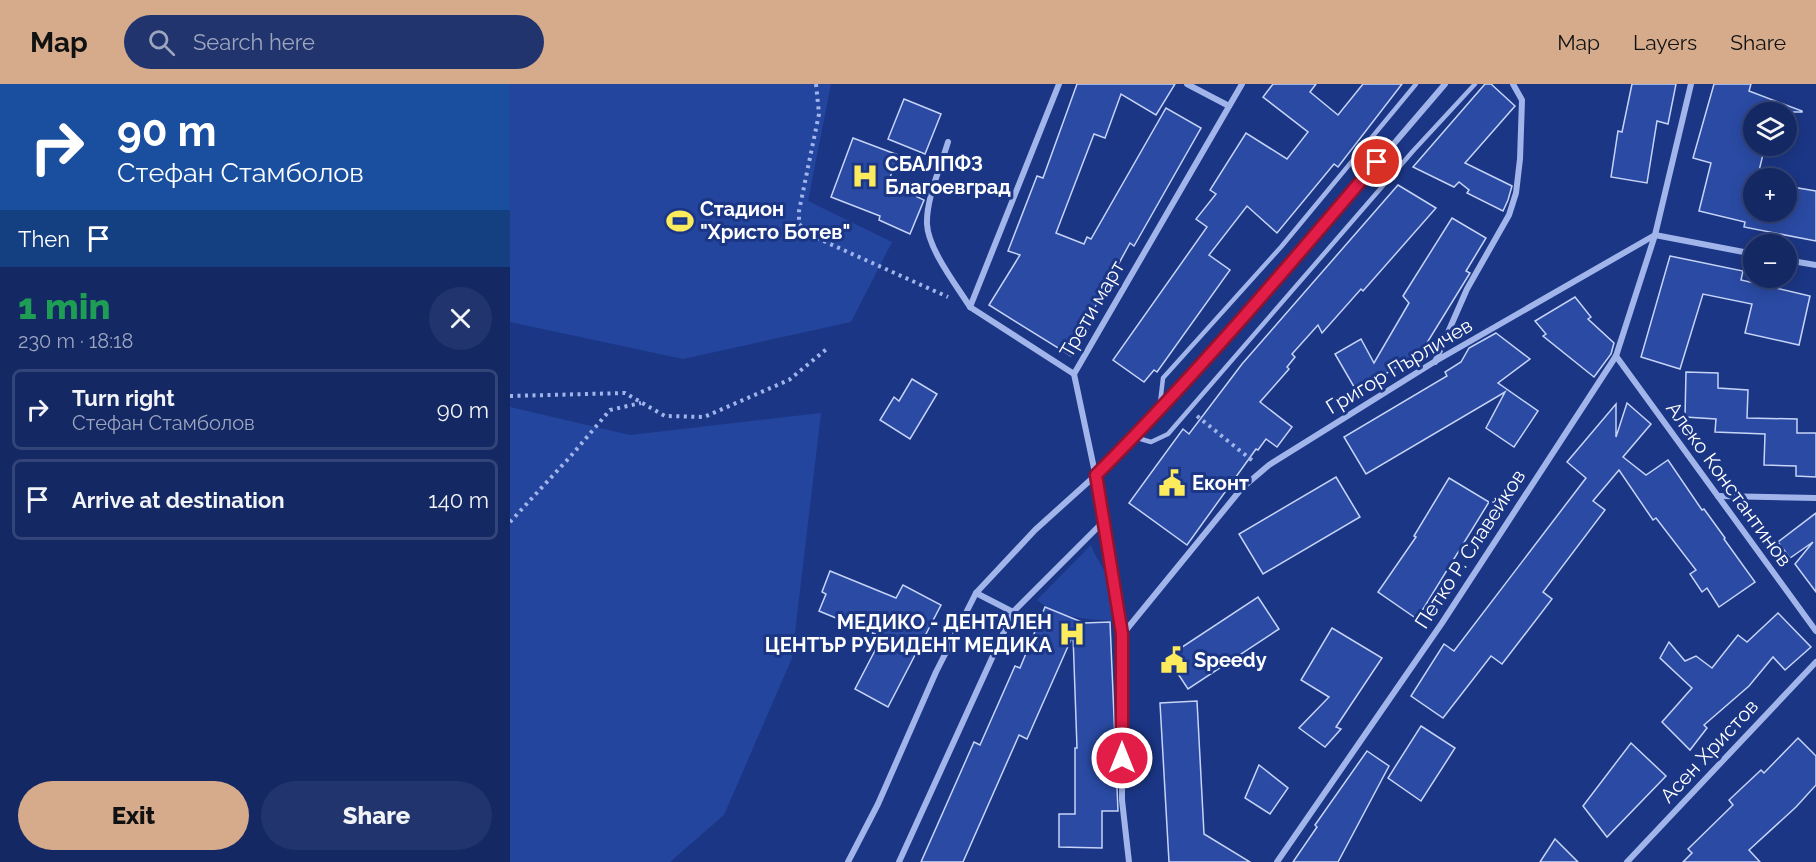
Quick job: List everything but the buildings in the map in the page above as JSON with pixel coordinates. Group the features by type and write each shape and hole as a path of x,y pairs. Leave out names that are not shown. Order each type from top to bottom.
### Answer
{"street":[{"path":"970,307 1059,84"},
{"path":"1187,84 1229,106"},
{"name":"Трети март","path":"1129,862 1122,800 1122,634 1105,520 1074,374 1242,84"},
{"path":"848,862 878,804 936,672 976,593 1035,530 1096,475 1159,412 1296,258 1445,84"},
{"path":"1434,362 1467,289 1509,215 1516,193 1520,159 1522,100 1513,84"},
{"name":"Петко Р. Славейков","path":"1277,862 1442,623 1616,356 1654,235 1691,84"},
{"path":"948,142 932,195 927,225 938,258 970,307 1074,374"},
{"path":"1654,235 1743,252"},
{"name":"Григор Пърличев","path":"1122,634 1242,488 1264,470 1434,362 1654,235"},
{"path":"1797,262 1816,265"},
{"name":"Алеко Константинов","path":"1616,356 1816,631"},
{"path":"1718,496 1816,498"},
{"path":"899,862 1013,612 1105,520"},
{"path":"976,593 1013,612"},
{"name":"Асен Христов","path":"1627,862 1816,662"}],"lane":[{"path":"1159,412 1163,378 1281,247 1416,84"},
{"path":"1134,437 1151,442 1168,434 1413,151 1475,84"}],"path":[{"path":"816,84 819,114 799,211 799,224 810,235 970,307"},
{"path":"510,396 625,393 664,416 704,417 789,380 829,347"},
{"path":"510,522 570,458 610,410 642,403"},
{"path":"1190,410 1264,470"}],"shaded area":[{"name":"Стадион \"Христо Ботев\"","path":"510,84 831,84 808,201 892,242 851,322 683,359 510,322"},
{"path":"510,407 630,435 821,413 792,658 724,815 670,862 510,862"},
{"path":"1091,545 1110,583 1113,621 1064,614 1054,611 1037,600"}],"place":[{"name":"СБАЛПФЗ Благоевград","path":"865,176"},
{"name":"Стадион \"Христо Ботев\"","path":"680,221"},
{"name":"Еконт","path":"1172,483"},
{"name":"МЕДИКО - ДЕНТАЛЕН ЦЕНТЪР РУБИДЕНТ МЕДИКА","path":"1072,634"},
{"name":"Speedy","path":"1174,660"}],"route":[{"path":"1122,758 1122,634 1096,475 1174,396 1377,162"}]}
